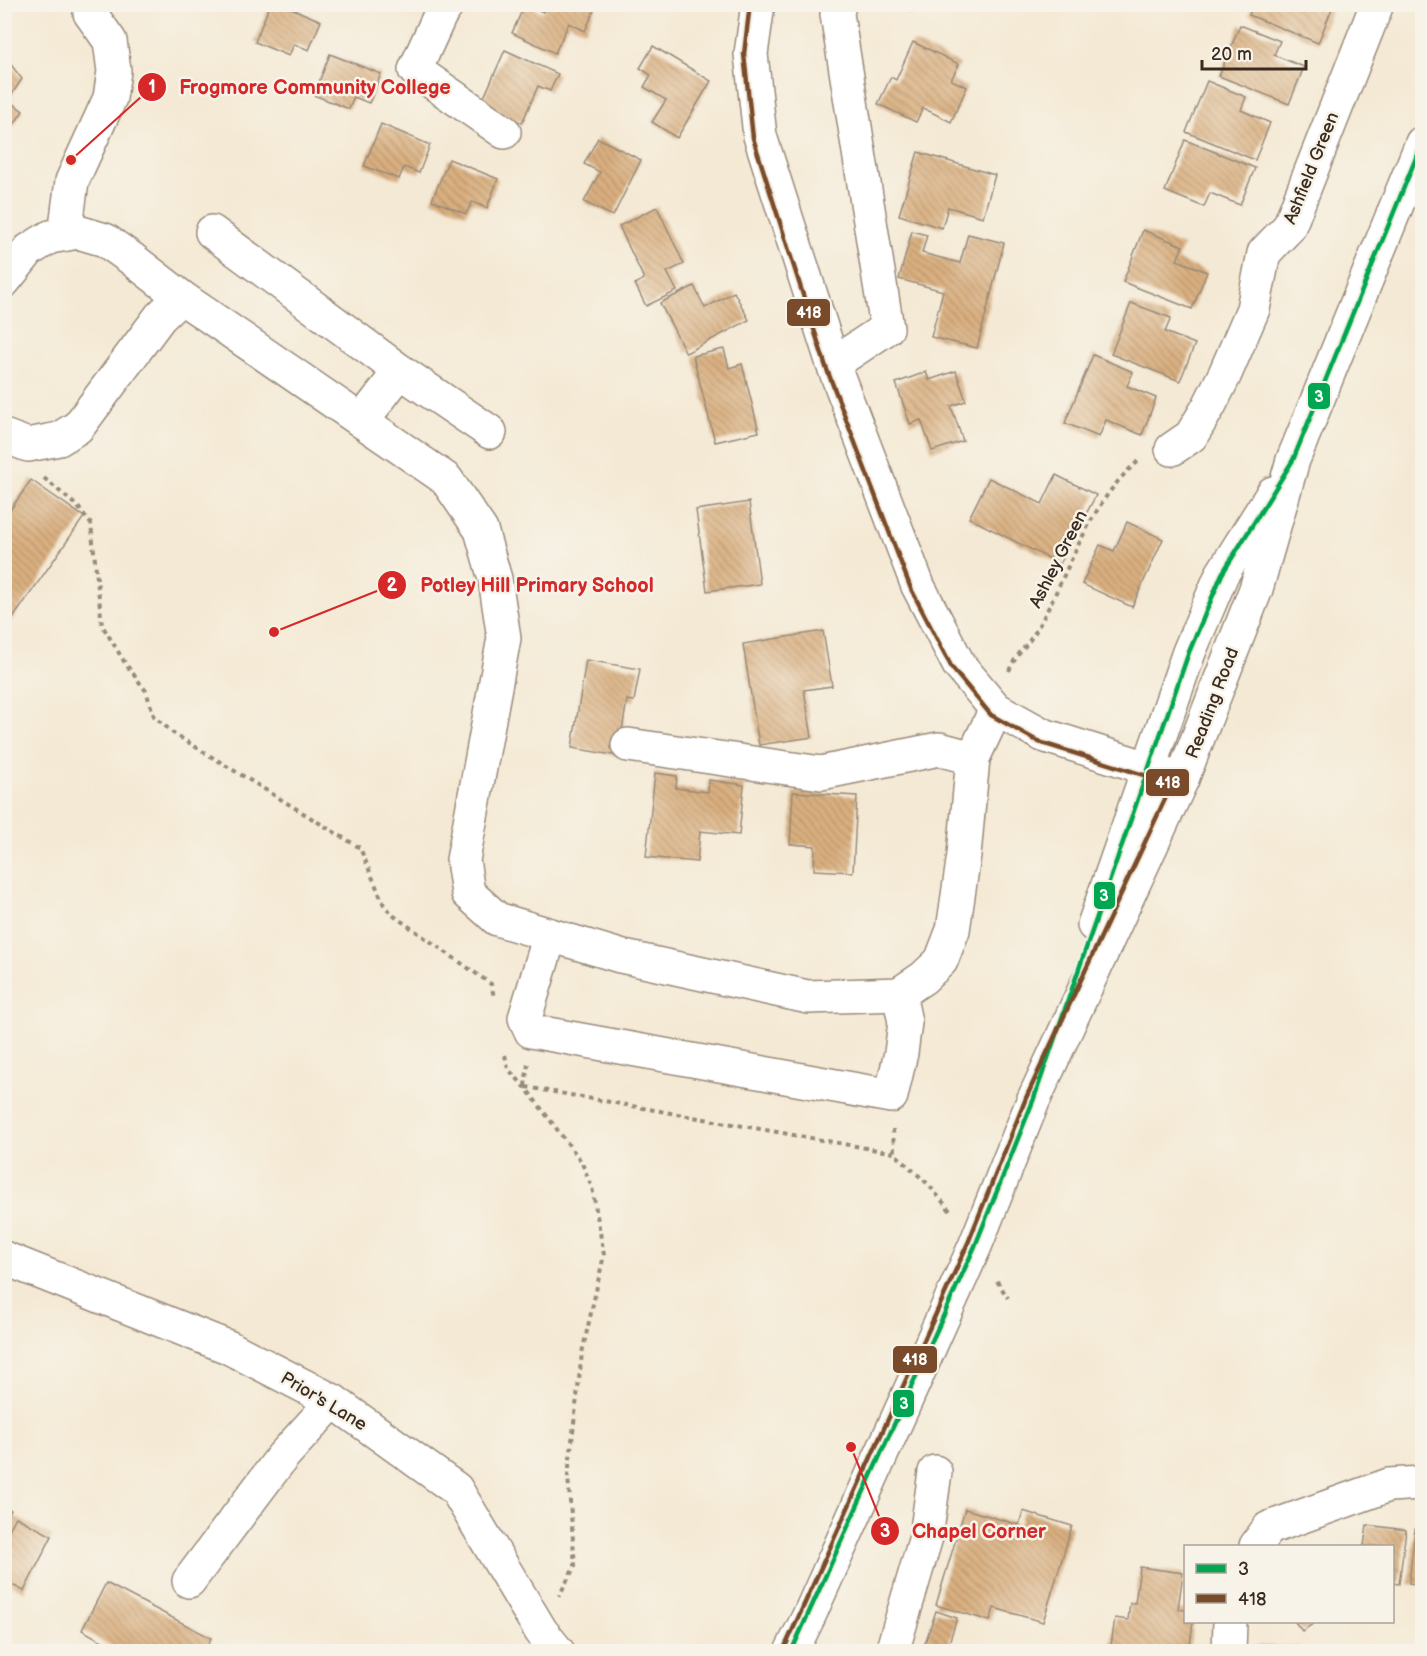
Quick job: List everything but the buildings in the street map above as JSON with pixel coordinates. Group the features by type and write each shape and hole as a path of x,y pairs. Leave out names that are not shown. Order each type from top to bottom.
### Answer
{"street":[{"path":"448,4 440,15 416,70 504,132"},
{"path":"758,4 751,54 760,136 833,364 918,586 959,665 996,709 1042,735 1182,779"},
{"path":"833,364 887,328 837,14 839,4"},
{"name":"Ashfield Green","path":"1172,449 1191,436 1225,374 1253,309 1264,253 1289,227 1377,4"},
{"path":"65,234 72,181 110,98 114,71 110,41 90,13"},
{"name":"Reading Road","path":"1033,1101 1182,779 1256,589 1293,460 1422,143"},
{"path":"4,281 29,249 50,237 78,232 105,240 181,297 446,479 481,530 495,579 504,638 463,860 468,893 497,919 620,956 808,997 899,994 923,978 941,961 953,930 964,855 973,758 996,709"},
{"path":"212,232 400,370 490,432"},
{"path":"4,436 28,445 59,440 78,427 160,317 181,297"},
{"path":"362,421 400,370"},
{"name":"Reading Road","path":"791,1652 975,1246 1033,1101 1189,652 1222,574 1293,460"},
{"path":"628,745 821,773 939,749 973,758"},
{"path":"550,935 525,1018 531,1031 891,1096 901,1053 904,1022 899,994"},
{"name":"Prior's Lane","path":"4,1258 228,1347 333,1401 456,1490 541,1631 558,1652"},
{"path":"189,1581 283,1456 333,1401"},
{"path":"892,1652 926,1537 935,1472"},
{"path":"1257,1545 1269,1528 1389,1485 1422,1483"},
{"path":"1229,1652 1230,1623"}],"path":[{"path":"38,443 23,463 49,481 78,507 91,524 102,625 125,663 146,691 154,716 173,733 360,848 384,905 394,916 491,984 495,1001"},
{"name":"Ashley Green","path":"996,709 1012,663 1037,630 1073,555 1104,500 1138,461 1157,451 1172,449"},
{"path":"504,1048 508,1069 525,1087 581,1161 592,1187 604,1255 582,1353 568,1476 575,1566"},
{"path":"525,1087 894,1153 935,1193"}],"transit line":[{"name":"418","path":"750,4 744,54 753,138 826,367 911,589 952,668 991,715 1039,742 1172,784 1026,1098 968,1243 784,1649"},
{"name":"3","path":"791,1652 975,1246 1033,1101 1189,652 1222,574 1293,460 1422,143"}],"place":[{"name":"Frogmore Community College","path":"71,160"},
{"name":"Potley Hill Primary School","path":"274,632"},
{"name":"Chapel Corner","path":"851,1447"}]}
